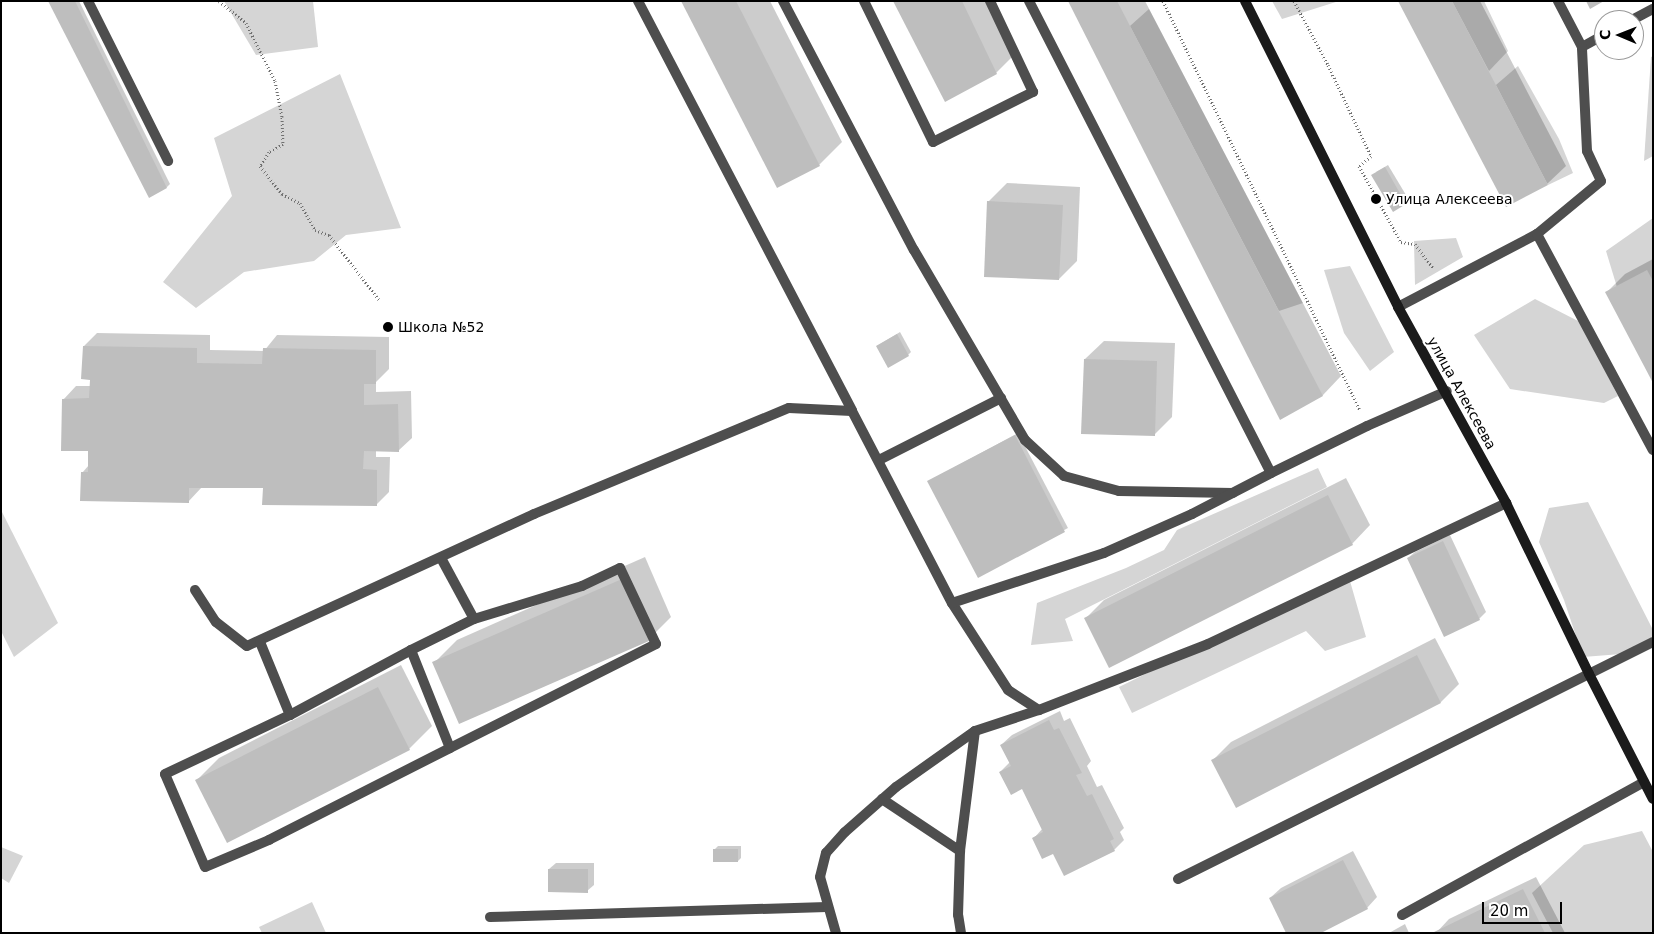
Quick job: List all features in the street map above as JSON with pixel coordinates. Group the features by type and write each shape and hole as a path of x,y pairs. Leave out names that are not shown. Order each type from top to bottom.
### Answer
{"street":[{"name":"улица Алексеева","path":"1245,1 1398,307 1447,391 1506,503 1588,674 1653,798"}],"lane":[{"path":"88,1 168,161"},
{"path":"638,1 952,603 1008,690 1039,710"},
{"path":"783,1 914,250 1025,440 1064,476 1120,491 1233,493"},
{"path":"864,1 934,142 1034,92 990,1"},
{"path":"1029,1 1270,473"},
{"path":"1398,307 1537,234 1601,181 1587,151 1582,47 1558,1"},
{"path":"1582,47 1594,40"},
{"path":"1537,234 1653,450"},
{"path":"952,603 1104,553 1192,514 1270,473 1367,426 1447,391"},
{"path":"879,460 1001,398"},
{"path":"195,590 216,622 247,646 260,642 534,514 789,408 852,411"},
{"path":"836,933 827,908 820,877 826,853 845,832 882,798 975,732 1039,710 1208,644 1506,503"},
{"path":"441,558 474,619"},
{"path":"620,568 656,644 269,840 205,866 165,774 290,715 411,650 474,619 582,586 620,568"},
{"path":"260,642 290,715"},
{"path":"1178,879 1653,642"},
{"path":"411,650 450,748"},
{"path":"960,933 958,915 960,851 975,732"},
{"path":"1402,915 1644,782"},
{"path":"882,798 960,851"},
{"path":"490,918 827,908"}],"path":[{"path":"219,1 246,23 276,81 282,117 283,144 269,152 260,166 282,194 300,203 315,230 329,236 380,301"},
{"path":"1162,1 1367,426"},
{"path":"1294,1 1328,65 1371,156 1359,166 1376,199 1401,242 1415,244 1444,283"}],"shaded area":[{"path":"224,1 313,1 318,47 256,55"},
{"path":"1272,1 1339,1 1282,19"},
{"path":"1452,1 1484,1 1508,51 1489,71"},
{"path":"1149,9 1303,303 1279,311 1130,26"},
{"path":"1653,56 1653,156 1644,161 1651,57"},
{"path":"1518,66 1559,139 1573,173 1548,185 1496,85"},
{"path":"340,74 401,228 346,235 314,261 244,272 196,308 163,282 232,196 214,138"},
{"path":"1653,218 1653,287 1620,297 1606,251"},
{"path":"1456,238 1463,257 1415,285 1414,241"},
{"path":"1350,266 1394,352 1370,371 1344,333 1324,270"},
{"path":"1535,299 1580,322 1618,396 1604,403 1510,389 1474,335"},
{"path":"1318,468 1327,487 1065,619 1073,641 1031,645 1037,603 1126,568 1164,550 1177,530"},
{"path":"1588,502 1653,630 1653,640 1621,654 1583,657 1564,600 1539,542 1549,508"},
{"path":"1,510 58,623 14,657 1,631"},
{"path":"1348,574 1366,637 1325,651 1306,631 1132,713 1119,687"},
{"path":"1642,831 1653,852 1653,933 1553,933 1532,893 1584,845"},
{"path":"1,847 23,856 9,883 1,878"},
{"path":"312,902 326,933 262,933 259,927"}],"building":[{"path":"48,1 75,1 167,188 149,198"},
{"path":"681,1 736,1 820,166 777,188"},
{"path":"893,1 962,1 997,74 945,102"},
{"path":"1068,1 1117,1 1323,396 1280,420"},
{"path":"1398,1 1452,1 1548,185 1506,207"},
{"path":"1586,1 1604,1 1590,9"},
{"path":"1385,167 1406,204 1393,212 1371,175"},
{"path":"987,201 1063,205 1059,280 984,277"},
{"path":"1647,270 1653,281 1653,383 1605,292"},
{"path":"897,334 909,356 888,368 876,346"},
{"path":"83,346 197,348 197,363 262,364 263,348 376,350 376,384 364,384 364,405 398,404 399,452 364,451 363,469 377,470 377,506 262,505 263,488 189,488 189,503 80,501 81,472 88,472 88,451 61,451 62,399 89,398 90,380 81,379"},
{"path":"1084,359 1157,361 1155,436 1081,434"},
{"path":"1015,435 1065,532 978,578 927,481"},
{"path":"1328,495 1353,545 1109,668 1084,618"},
{"path":"1443,541 1480,620 1444,637 1407,558"},
{"path":"622,579 649,641 459,724 432,662"},
{"path":"1417,655 1441,703 1236,808 1211,760"},
{"path":"378,687 410,750 227,843 195,780"},
{"path":"1049,720 1054,730 1059,728 1082,773 1076,775 1087,796 1092,794 1114,839 1110,841 1115,851 1064,876 1053,854 1042,859 1032,838 1043,832 1022,789 1011,795 999,772 1011,766 1000,745"},
{"path":"713,849 738,849 738,862 713,862"},
{"path":"1343,860 1368,909 1321,933 1286,933 1269,898"},
{"path":"548,869 588,869 588,893 548,892"},
{"path":"1523,889 1545,933 1432,933"}],"place":[{"name":"Улица Алексеева","path":"1376,199"},
{"name":"Школа №52","path":"388,327"}]}
